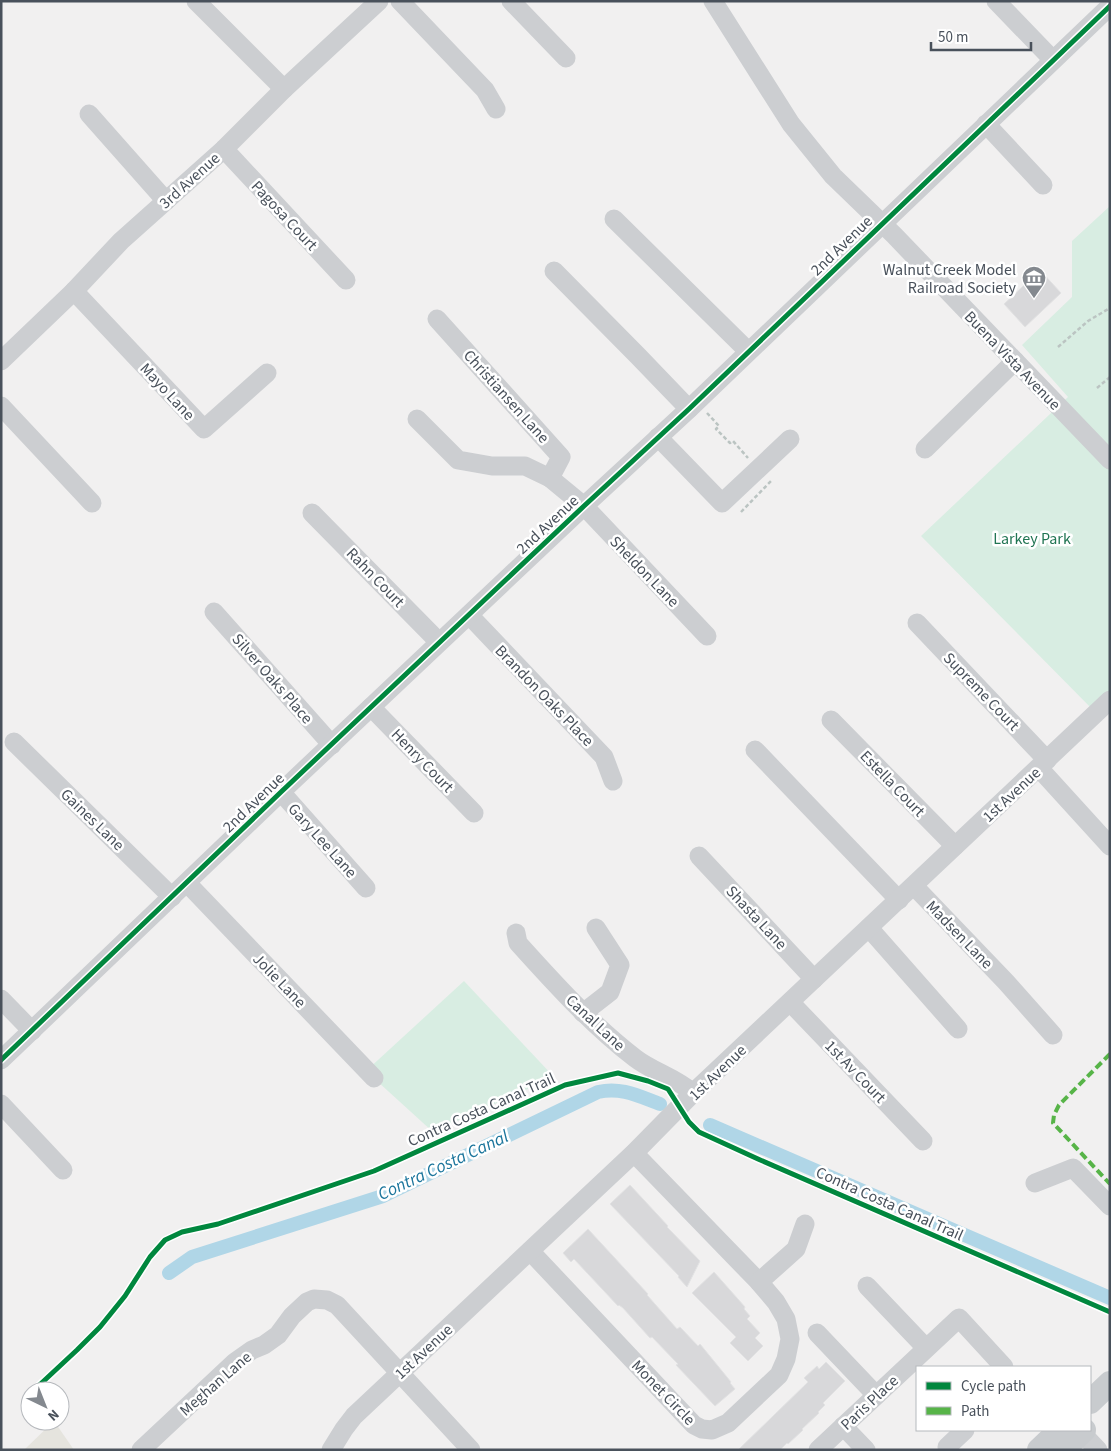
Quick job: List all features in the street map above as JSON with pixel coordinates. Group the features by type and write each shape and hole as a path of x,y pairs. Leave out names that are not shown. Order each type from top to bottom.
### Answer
{"main road":[{"path":"1091,1401 1110,1383"},
{"path":"1091,1420 1110,1406"},
{"path":"1039,1450 1075,1431"},
{"path":"1063,1450 1077,1431"}],"street":[{"path":"196,1 284,89"},
{"name":"3rd Avenue","path":"1,361 74,291 121,241 224,149 284,89 379,1"},
{"path":"400,1 485,90 496,109"},
{"path":"511,1 566,58"},
{"name":"Buena Vista Avenue","path":"713,1 791,124 833,176 882,224 1110,460"},
{"path":"996,1 1053,60"},
{"name":"2nd Avenue","path":"1,1060 584,506 658,437 696,410 748,351 1110,6"},
{"path":"89,114 166,201"},
{"path":"986,124 1044,185"},
{"name":"Pagosa Court","path":"224,149 346,280"},
{"path":"614,218 748,351"},
{"path":"554,271 638,356 696,410"},
{"name":"Mayo Lane","path":"74,291 204,429 267,373"},
{"name":"Christiansen Lane","path":"437,319 561,457 550,478"},
{"path":"924,449 1014,361"},
{"path":"1,406 92,503"},
{"name":"Sheldon Lane","path":"417,419 458,460 492,466 525,466 550,478 584,506 707,636"},
{"path":"658,437 722,503 790,439"},
{"name":"Rahn Court","path":"312,512 439,642"},
{"name":"Silver Oaks Place","path":"214,612 332,744"},
{"name":"Brandon Oaks Place","path":"469,614 604,757 613,781"},
{"name":"Supreme Court","path":"917,622 1043,764 1110,846"},
{"name":"1st Avenue","path":"331,1450 354,1416 634,1153 694,1093 1110,700"},
{"name":"Henry Court","path":"371,707 474,813"},
{"name":"Estella Court","path":"831,720 955,846"},
{"name":"Gaines Lane","path":"14,742 172,896"},
{"path":"755,750 899,900"},
{"name":"Gary Lee Lane","path":"281,792 366,888"},
{"name":"Shasta Lane","path":"699,856 814,979"},
{"name":"Jolie Lane","path":"187,882 374,1078"},
{"name":"Madsen Lane","path":"914,886 1006,982 1053,1035"},
{"path":"583,1013 610,992 620,965 596,928"},
{"path":"870,928 958,1029"},
{"name":"Canal Lane","path":"516,933 518,943 583,1013 636,1059 684,1084 694,1093"},
{"path":"1,999 32,1031"},
{"name":"1st Av Court","path":"790,1002 923,1141"},
{"path":"1,1104 63,1170"},
{"name":"Monet Circle","path":"530,1251 694,1424 702,1429 712,1430 728,1423 778,1374 786,1358 790,1339 786,1319 776,1302 759,1282 634,1153"},
{"path":"1035,1183 1073,1168 1110,1206"},
{"path":"759,1282 796,1249 805,1224"},
{"path":"867,1286 926,1348"},
{"name":"Meghan Lane","path":"141,1450 235,1362 278,1335 292,1316 314,1298 326,1300 337,1305 399,1374"},
{"name":"Paris Place","path":"818,1450 959,1318 1003,1366"},
{"path":"817,1333 876,1395"},
{"path":"399,1374 471,1450"},
{"path":"843,1426 866,1450"},
{"path":"947,1447 964,1431"},
{"path":"1081,1431 1098,1450"}],"path":[{"path":"1058,347 1088,321 1110,308"},
{"path":"1097,388 1110,377"},
{"path":"696,410 719,426 716,429 730,443 733,442 771,481 741,512"}],"shaded area":[{"path":"44,1431 61,1431 74,1450 24,1450"}],"green space":[{"name":"Larkey Park","path":"1110,206 1110,700 1096,713 921,536 1068,397 1022,345 1072,297 1072,241"},
{"path":"464,981 554,1077 433,1132 366,1071"}],"building":[{"path":"1040,270 1061,293 1025,327 1004,304"},
{"path":"630,1185 700,1261 687,1287 679,1276 610,1204"},
{"path":"588,1229 648,1294 677,1329 680,1327 698,1346 700,1344 731,1382 735,1389 715,1406 652,1337 650,1338 623,1308 618,1306 574,1259 571,1262 563,1253"},
{"path":"714,1272 745,1307 744,1309 750,1316 747,1319 760,1333 755,1338 763,1346 748,1361 730,1343 736,1337 692,1293"},
{"path":"826,1362 845,1381 823,1403 825,1405 803,1430 780,1450 738,1450 808,1382 804,1378 817,1366 819,1369"}],"waterway":[{"name":"Contra Costa Canal","path":"169,1273 192,1257 383,1196 598,1092 622,1091 660,1104"},
{"name":"Contra Costa Canal","path":"710,1125 1110,1298"}],"marked path":[{"path":"1110,1054 1059,1105 1054,1115 1053,1123 1110,1184"}],"cycle path":[{"path":"1,1060 281,792 689,409 1110,6"},
{"name":"Contra Costa Canal Trail","path":"44,1381 100,1327 125,1296 150,1257 165,1240 182,1232 218,1224 374,1171 565,1085 618,1073 648,1081 668,1089 689,1122 699,1132 1110,1312"}],"place":[{"name":"Walnut Creek Model Railroad Society","path":"1034,299"}]}
